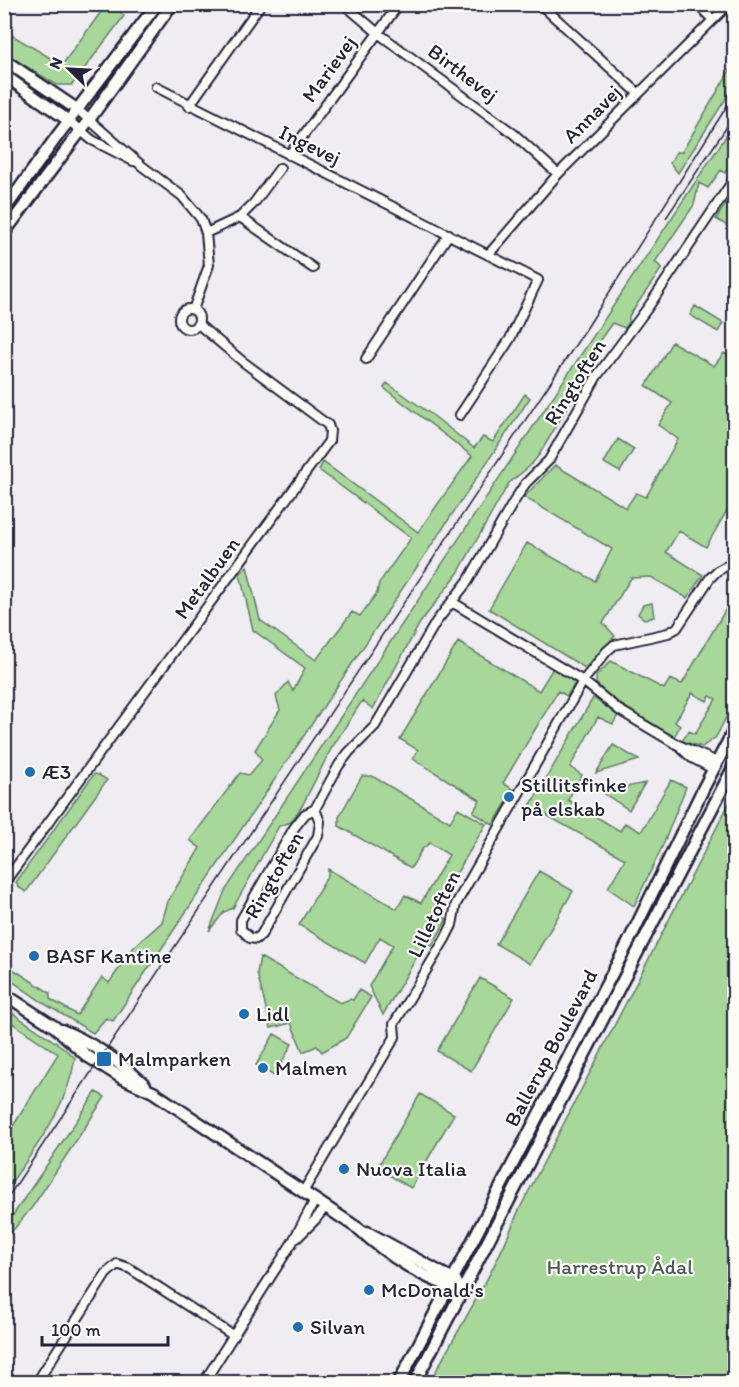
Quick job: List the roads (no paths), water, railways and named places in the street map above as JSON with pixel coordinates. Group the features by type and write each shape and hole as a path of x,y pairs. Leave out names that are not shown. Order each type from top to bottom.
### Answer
{"street":[{"path":"4,210 157,4"},
{"path":"4,233 90,119 172,4"},
{"path":"189,105 261,4"},
{"name":"Birthevej","path":"344,4 378,33 514,134 558,174"},
{"name":"Marievej","path":"289,154 399,4"},
{"path":"540,4 638,93"},
{"path":"697,4 713,20"},
{"name":"Annavej","path":"488,255 558,174 729,4"},
{"path":"4,60 90,119 142,166 187,202 201,219 206,233 209,265 193,310"},
{"path":"4,75 92,140 142,166"},
{"name":"Ingevej","path":"156,87 538,280 510,339 460,415"},
{"path":"206,233 240,217 280,168"},
{"name":"Ringtoften","path":"315,809 320,822 318,836 261,935 256,939 250,938 241,929 241,920 294,828 305,814 315,809 344,758 375,726 436,622 468,581 525,484 549,459 597,376 649,306 734,182"},
{"path":"240,217 313,268"},
{"path":"366,359 449,234"},
{"path":"193,310 198,317 198,324 187,329 179,320 183,312 193,310"},
{"name":"Metalbuen","path":"4,883 329,441 328,424 242,361 198,324"},
{"name":"Lilletoften","path":"303,1192 395,1037 394,1024 445,939 452,925 456,903 583,681 614,645 668,633 677,628 710,578 735,562"},
{"path":"452,602 583,681 619,710 715,766 733,774"},
{"name":"Ballerup Boulevard","path":"399,1383 627,945 735,730"},
{"name":"Ballerup Boulevard","path":"415,1383 465,1290 533,1153 733,774"},
{"path":"4,994 55,1027 94,1046 120,1063 153,1092 359,1229 376,1244 465,1290"},
{"path":"204,1383 292,1243 316,1219 320,1203"},
{"path":"37,1383 106,1274 117,1264 129,1268 234,1336"}],"tram line":[{"path":"4,1203 588,326 734,95"},
{"path":"666,218 734,116"}],"place":[{"name":"Æ3","path":"30,772"},
{"name":"Stillitsfinke på elskab","path":"509,797"},
{"name":"BASF Kantine","path":"34,956"},
{"name":"Lidl","path":"244,1014"},
{"name":"Malmparken","path":"104,1059"},
{"name":"Malmen","path":"263,1068"},
{"name":"Nuova Italia","path":"344,1169"},
{"name":"McDonald's","path":"369,1290"},
{"name":"Silvan","path":"298,1327"}],"park label":[{"name":"Harrestrup Ådal","path":"620,1267"}]}
